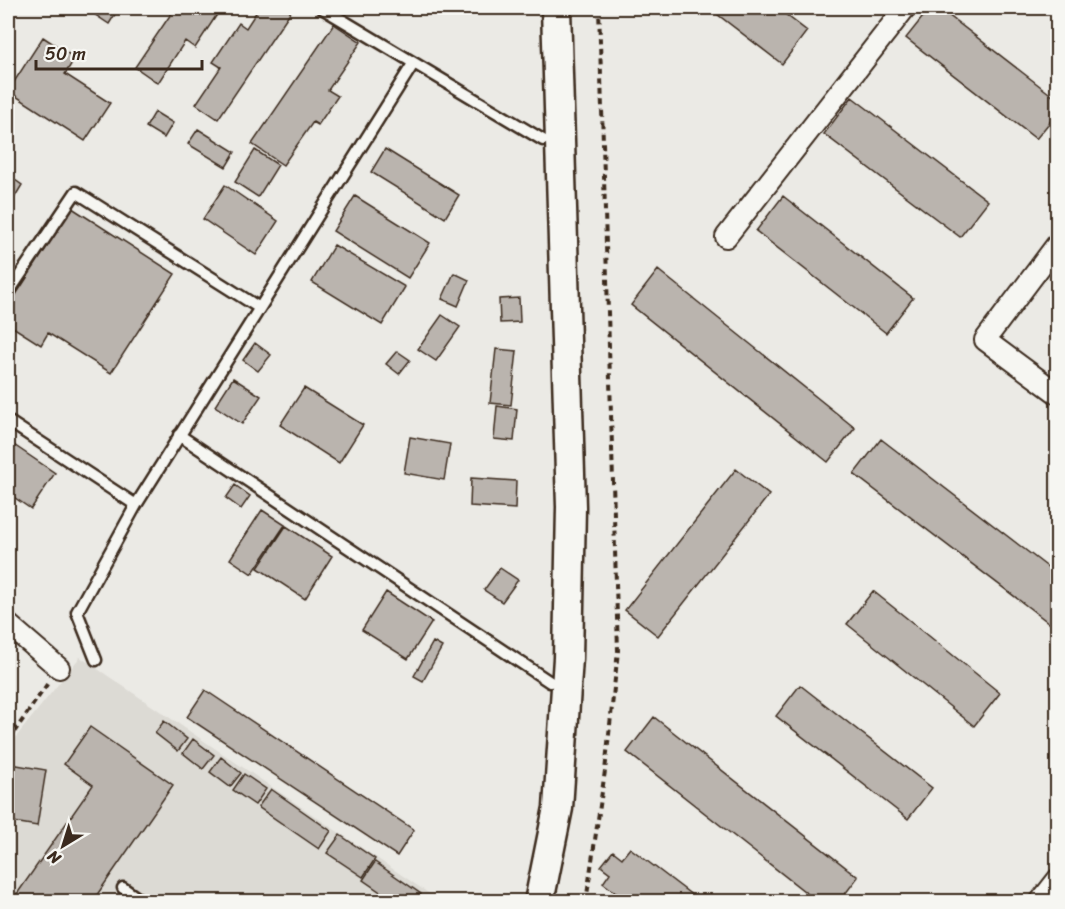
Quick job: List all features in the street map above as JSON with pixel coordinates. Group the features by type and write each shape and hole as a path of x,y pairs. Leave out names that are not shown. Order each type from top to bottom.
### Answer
{"main road":[{"path":"524,902 542,812 550,682 554,514 537,8"},
{"path":"539,902 558,808 568,658 571,507 556,8"}],"street":[{"path":"726,237 905,8"},
{"path":"1058,243 985,340 1058,394"},
{"path":"8,624 59,668"},
{"path":"1040,902 1058,879"}],"lane":[{"path":"322,8 543,140"},
{"path":"96,660 77,612 136,505 258,307 413,64"},
{"path":"8,293 76,192 258,307"},
{"path":"8,421 136,505"},
{"path":"179,435 550,682"},
{"path":"123,888 143,902"}],"path":[{"path":"586,902 605,771 618,651 599,8"},
{"path":"8,741 59,668"}],"shaded area":[{"path":"80,657 440,901 8,902 8,747"}],"building":[{"path":"98,8 119,8 109,24 94,14"},
{"path":"175,8 216,8 220,10 195,48 185,41 158,83 135,67"},
{"path":"259,8 293,8 218,119 196,104 221,67 213,62 239,23 246,28"},
{"path":"709,8 777,8 807,31 782,64"},
{"path":"930,8 939,8 1058,100 1058,112 1036,139 906,38"},
{"path":"334,24 361,42 328,90 338,96 318,125 313,122 283,165 252,144"},
{"path":"43,37 75,58 65,74 110,103 85,141 8,91"},
{"path":"852,97 988,201 960,237 824,134"},
{"path":"155,112 173,123 164,138 146,127"},
{"path":"198,129 235,152 226,167 188,144"},
{"path":"385,149 459,195 445,218 371,172"},
{"path":"255,150 278,165 258,197 235,182"},
{"path":"8,175 22,185 8,208"},
{"path":"225,185 278,221 256,255 203,219"},
{"path":"355,196 430,243 408,278 333,231"},
{"path":"783,196 913,298 886,333 756,231"},
{"path":"72,208 175,274 111,373 48,333 41,345 8,324 8,307"},
{"path":"334,245 405,287 382,325 312,282"},
{"path":"658,270 855,428 828,462 631,305"},
{"path":"454,273 469,280 458,306 442,299"},
{"path":"519,298 520,322 500,323 499,299"},
{"path":"442,315 460,327 436,361 418,349"},
{"path":"255,343 271,355 258,371 243,360"},
{"path":"496,349 517,351 511,405 490,403"},
{"path":"397,351 410,360 399,374 386,364"},
{"path":"233,378 261,396 242,424 215,406"},
{"path":"304,388 363,425 339,463 280,425"},
{"path":"497,406 517,409 514,441 494,439"},
{"path":"410,437 450,444 444,480 404,473"},
{"path":"881,439 1058,575 1057,629 854,474"},
{"path":"8,441 55,473 31,509 8,493"},
{"path":"736,469 769,495 658,636 625,610"},
{"path":"471,478 516,481 515,509 470,506"},
{"path":"235,485 250,496 241,509 226,498"},
{"path":"262,510 285,525 252,574 230,559"},
{"path":"286,526 332,556 305,599 258,568"},
{"path":"500,568 518,580 502,602 484,590"},
{"path":"873,591 1000,693 974,726 847,624"},
{"path":"386,592 432,622 408,659 362,630"},
{"path":"433,642 442,647 423,681 414,676"},
{"path":"800,685 932,788 908,819 776,716"},
{"path":"205,690 414,830 397,856 187,717"},
{"path":"654,717 858,877 839,902 818,902 627,752"},
{"path":"164,721 187,739 178,751 155,733"},
{"path":"90,727 173,785 92,902 8,902 8,887 17,894 93,785 64,764"},
{"path":"193,739 214,755 203,769 183,753"},
{"path":"221,757 241,773 230,787 210,772"},
{"path":"11,764 46,770 37,826 8,821 8,783"},
{"path":"244,774 266,789 255,805 233,790"},
{"path":"271,789 331,831 319,849 258,807"},
{"path":"340,835 375,859 363,877 327,853"},
{"path":"630,848 701,902 628,902 603,883 610,873 601,866 613,851 622,858"},
{"path":"375,862 421,894 415,902 395,902 363,880"}]}
